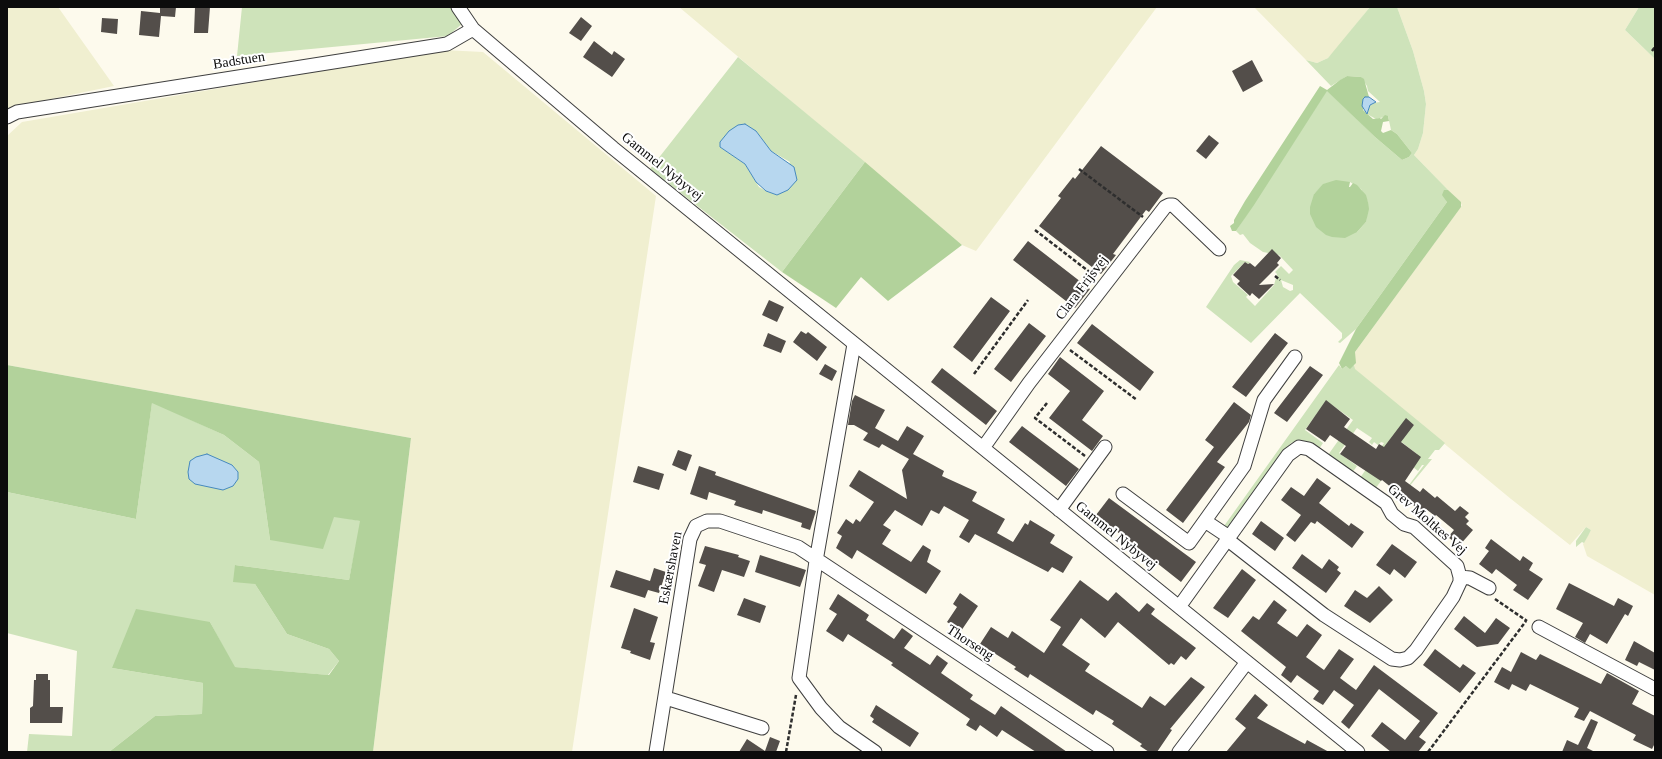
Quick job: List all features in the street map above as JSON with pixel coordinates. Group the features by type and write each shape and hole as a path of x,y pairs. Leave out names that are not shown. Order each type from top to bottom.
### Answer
{"street":[{"name":"Gammel Nybyvej","path":"458,7 473,29 613,148 1358,752"},
{"name":"Badstuen","path":"7,117 25,110 447,44 473,29"},
{"name":"Clara Frijsvej","path":"983,448 1060,342 1165,207 1169,204 1173,205 1219,249"},
{"path":"854,344 816,561 799,673 800,680 839,727 875,752"},
{"path":"1123,494 1189,543 1244,466 1264,400 1295,357"},
{"name":"Grev Moltkes Vej","path":"1179,607 1228,539 1288,455 1296,448 1302,446 1309,449 1386,503 1392,514 1400,521 1414,527 1457,566 1460,577 1458,589 1454,597 1416,650 1408,658 1400,660 1392,659 1324,614 1228,539 1205,521"},
{"path":"1059,510 1105,447"},
{"name":"Eskærshaven","path":"656,752 666,698 690,539 696,526 707,520 720,521 798,547 816,561"},
{"name":"Thorseng","path":"816,561 1106,752"},
{"path":"1460,577 1470,578 1490,593"},
{"path":"1535,625 1655,689"},
{"path":"1179,752 1247,662"},
{"path":"666,698 762,728"}],"path":[{"path":"1652,51 1655,47"},
{"path":"1079,169 1152,224"},
{"path":"1035,230 1104,284"},
{"path":"1276,276 1280,280"},
{"path":"974,374 1028,300"},
{"path":"1060,342 1137,400"},
{"path":"1047,403 1035,418 1094,462"},
{"path":"1490,593 1526,621 1535,625"},
{"path":"1428,752 1526,621"},
{"path":"786,752 800,680"}],"green space":[{"path":"7,7 58,7 114,86 7,108"},
{"path":"242,7 453,7 463,23 448,36 237,56"},
{"path":"679,7 1157,7 976,251 962,245"},
{"path":"1254,7 1370,7 1336,50 1328,58 1317,63 1306,60"},
{"path":"1370,7 1397,7 1413,51 1426,104 1423,133 1418,149 1414,155 1448,190 1444,190 1447,202 1356,329 1340,343 1338,342 1342,338 1342,333 1300,293 1251,343 1206,307 1234,265 1240,260 1250,262 1248,264 1245,262 1231,276 1233,282 1248,295 1246,297 1255,306 1274,285 1277,274 1275,272 1281,266 1289,274 1293,270 1279,255 1263,252 1250,243 1243,234 1240,235 1236,231 1327,90 1375,137 1402,160 1409,157 1412,153 1397,134 1391,130 1388,116 1376,119 1367,114 1370,105 1380,102 1368,91 1367,86 1361,77 1347,76 1331,86 1306,60 1317,63 1328,58","holes":["1350,182 1361,189 1368,202 1366,222 1357,232 1314,194 1324,184","1281,280 1293,285 1293,290 1290,291 1283,287"]},
{"path":"1397,7 1639,7 1625,30 1655,59 1655,595 1587,556 1583,544 1591,530 1586,527 1570,545 1511,499 1354,369 1355,352 1462,205 1414,155 1418,149 1423,133 1426,104 1413,51"},
{"path":"1639,7 1655,7 1655,59 1625,30"},
{"path":"443,50 483,52 656,196 572,752 373,752 411,438 7,365 7,136 22,122"},
{"path":"738,57 865,162 782,272 650,169","holes":["756,131 771,151 790,162 777,195 759,187 745,164 720,147 720,142"]},
{"path":"1347,76 1361,77 1364,79 1369,97 1365,97 1363,110 1373,119 1381,119 1385,115 1388,116 1389,121 1383,122 1381,131 1383,133 1391,130 1397,134 1412,153 1409,157 1402,160 1375,137 1327,91 1254,205 1236,231 1232,231 1230,226 1234,223 1234,220 1245,201 1320,86 1327,90"},
{"path":"865,162 962,245 888,301 861,277 836,308 782,272"},
{"path":"1336,180 1350,182 1349,187 1353,183 1357,185 1366,195 1368,202 1369,209 1366,222 1357,232 1345,238 1326,235 1316,227 1310,214 1310,207 1314,194 1323,184"},
{"path":"1444,190 1448,190 1461,202 1461,207 1355,352 1356,363 1350,369 1346,366 1342,369 1339,363 1356,329 1447,202 1442,195"},
{"path":"7,365 411,438 373,752 109,752 155,716 202,714 203,683 112,668 136,609 210,622 235,667 329,675 339,661 329,649 287,634 255,584 233,582 235,565 349,580 360,521 334,517 323,549 270,540 259,462 224,435 152,403 136,519 7,492"},
{"path":"1339,365 1342,369 1346,366 1349,367 1354,365 1355,369 1445,443 1439,450 1435,450 1428,459 1432,459 1394,505 1424,465 1422,465 1418,471 1413,467 1417,454 1399,440 1414,425 1406,419 1387,449 1384,447 1379,453 1376,477 1381,481 1375,489 1360,478 1384,443 1381,442 1378,445 1374,442 1372,445 1369,442 1372,438 1357,428 1339,453 1357,466 1352,473 1328,455 1353,420 1326,401 1305,430 1323,443 1319,449 1306,442 1298,441 1291,443 1228,528 1224,526"},
{"path":"152,402 224,435 259,462 270,540 334,516 361,521 349,580 235,565 255,584 287,634 329,649 339,661 328,675 234,667 210,622 112,668 203,683 202,714 155,716 109,752 27,752 29,734 72,736 77,651 7,633 7,492 136,519"},
{"path":"1586,527 1591,530 1588,536 1584,543 1582,542 1576,547 1576,541"}],"water":[{"path":"1365,97 1369,97 1376,102 1370,105 1367,114 1362,106 1363,99"},
{"path":"745,124 756,131 771,151 794,167 797,180 788,190 777,195 766,191 756,182 745,164 720,147 720,142 729,131 738,125"},
{"path":"207,454 232,465 238,472 238,479 233,486 223,490 195,484 189,479 188,472 190,461 196,457"}],"building":[{"path":"160,7 176,7 175,17 161,16 159,37 139,35 141,11 160,13"},
{"path":"195,7 210,7 208,33 194,33"},
{"path":"581,17 592,26 581,41 569,33"},
{"path":"102,18 118,19 117,34 101,32"},
{"path":"594,41 612,55 614,51 625,59 612,77 583,57"},
{"path":"1252,60 1263,81 1243,92 1232,71"},
{"path":"1209,135 1219,143 1206,159 1196,151"},
{"path":"1101,146 1163,193 1149,212 1146,210 1113,254 1116,255 1101,274 1039,226 1061,198 1058,196 1073,177 1075,179"},
{"path":"1028,241 1090,289 1075,308 1013,260"},
{"path":"1272,249 1281,258 1277,263 1279,265 1259,285 1274,284 1259,299 1252,293 1250,296 1237,284 1240,281 1233,275 1245,262 1248,264 1250,263 1255,267"},
{"path":"991,297 1010,311 972,362 953,347"},
{"path":"769,300 784,307 777,322 762,315"},
{"path":"1029,323 1046,336 1011,382 994,369"},
{"path":"1092,324 1154,372 1140,391 1077,343"},
{"path":"801,331 806,334 808,332 827,347 817,361 793,342"},
{"path":"768,333 786,341 781,353 763,346"},
{"path":"1275,333 1288,343 1246,397 1232,387"},
{"path":"1060,357 1104,391 1082,420 1103,436 1092,451 1049,418 1070,391 1048,374"},
{"path":"825,364 837,371 832,381 819,374"},
{"path":"1310,366 1323,375 1287,422 1274,413"},
{"path":"942,368 997,411 986,425 931,382"},
{"path":"855,395 885,410 875,428 898,441 907,426 924,436 913,454 944,471 942,476 977,492 972,501 1005,519 997,533 1013,542 1025,523 1028,525 1030,520 1055,535 1050,543 1073,557 1063,573 1052,567 1048,572 975,534 969,543 959,537 969,520 944,506 939,514 931,510 922,526 895,510 883,525 891,530 882,544 911,562 923,545 931,550 927,562 941,571 926,594 857,550 852,559 836,548 842,536 837,533 846,519 853,524 856,519 860,522 874,502 849,486 859,470 907,499 902,470 909,459 882,444 879,448 863,440 868,433 854,425 848,425 852,401"},
{"path":"1326,400 1350,419 1344,427 1376,449 1379,444 1384,447 1406,418 1414,425 1401,442 1421,457 1405,481 1420,492 1423,488 1435,498 1437,496 1455,511 1460,506 1469,513 1465,517 1469,521 1466,524 1473,530 1459,546 1448,537 1454,530 1436,515 1435,516 1426,509 1423,513 1382,480 1381,481 1340,454 1346,446 1330,435 1325,442 1306,429"},
{"path":"1234,402 1251,415 1249,422 1217,462 1225,467 1183,523 1166,510 1214,447 1205,440"},
{"path":"1022,426 1079,469 1066,486 1009,442"},
{"path":"678,450 692,455 686,471 672,465"},
{"path":"638,466 664,474 659,490 633,482"},
{"path":"699,466 716,472 715,475 816,511 810,530 801,527 802,523 763,510 762,514 734,505 736,501 709,492 707,500 690,494"},
{"path":"1317,478 1331,488 1319,503 1349,526 1351,523 1364,532 1352,548 1317,521 1315,524 1311,522 1295,542 1286,535 1301,515 1281,500 1291,487 1304,496"},
{"path":"1109,498 1196,562 1181,582 1096,515"},
{"path":"1261,521 1284,538 1275,551 1252,534"},
{"path":"1491,539 1520,561 1523,556 1533,563 1529,570 1543,579 1528,600 1513,590 1517,585 1496,569 1492,574 1479,564 1489,551 1485,548"},
{"path":"1392,544 1417,562 1405,578 1394,569 1390,575 1376,565"},
{"path":"705,546 739,555 738,557 750,561 744,577 722,570 714,592 698,586 706,565 699,563"},
{"path":"1302,554 1322,569 1329,559 1339,567 1337,570 1341,573 1326,593 1292,568"},
{"path":"760,555 806,570 800,587 755,572"},
{"path":"654,568 666,572 659,593 648,590 645,598 610,587 616,570 650,581"},
{"path":"1242,569 1256,580 1228,618 1213,608"},
{"path":"1080,580 1108,601 1116,592 1139,612 1147,603 1155,609 1151,614 1196,648 1186,660 1181,656 1174,665 1171,663 1169,665 1118,622 1105,638 1081,618 1062,645 1090,664 1085,671 1142,708 1150,696 1165,706 1191,677 1205,687 1170,729 1172,730 1157,752 1149,752 1140,746 1142,744 1112,724 1114,721 1096,710 1093,715 1030,674 1028,678 1014,669 1016,667 980,644 991,627 1008,638 1012,631 1044,653 1061,627 1050,620"},
{"path":"1569,583 1614,606 1618,598 1633,606 1628,616 1625,614 1607,644 1590,634 1585,643 1575,637 1583,623 1556,609"},
{"path":"1379,586 1393,600 1370,623 1344,606 1355,590 1367,598"},
{"path":"960,593 978,606 961,631 947,622 957,607 953,604"},
{"path":"838,594 869,615 866,620 894,639 902,628 913,636 904,648 930,665 937,655 948,663 941,673 973,695 970,699 995,715 1001,706 1067,752 1036,752 1002,730 997,737 980,725 976,731 966,725 970,719 891,665 893,663 848,634 843,642 826,631 837,614 829,609"},
{"path":"744,598 766,606 760,623 737,615"},
{"path":"1274,600 1287,610 1277,623 1297,637 1307,624 1322,635 1306,657 1324,670 1339,649 1354,659 1340,678 1356,690 1374,665 1438,713 1419,737 1426,742 1418,752 1391,752 1371,736 1382,722 1405,740 1420,721 1379,689 1349,729 1341,722 1354,705 1334,690 1323,705 1313,699 1319,691 1297,675 1291,683 1281,675 1286,667 1241,631 1253,616 1259,620"},
{"path":"634,608 658,617 650,642 655,643 650,660 621,648"},
{"path":"1464,616 1485,633 1496,618 1510,628 1498,644 1477,647 1454,629"},
{"path":"1634,641 1655,653 1655,670 1639,662 1637,666 1625,660"},
{"path":"1435,649 1460,668 1463,664 1476,673 1460,693 1423,665"},
{"path":"1521,652 1536,660 1540,654 1601,684 1607,673 1639,691 1632,704 1655,716 1655,743 1652,749 1633,740 1636,735 1590,711 1584,721 1574,717 1579,708 1530,684 1526,691 1512,684 1509,690 1494,682 1502,667 1511,672"},
{"path":"36,674 48,674 48,680 50,680 50,707 63,707 62,723 30,723 30,708 33,706 34,680 36,680"},
{"path":"1255,694 1268,705 1257,718 1305,744 1307,740 1329,752 1226,752 1246,728 1235,719"},
{"path":"876,705 919,733 910,747 872,722 874,719 870,716"},
{"path":"1591,719 1598,722 1587,748 1595,752 1562,752 1567,740 1578,745"},
{"path":"770,737 780,741 776,752 739,752 747,739 765,751"}]}
